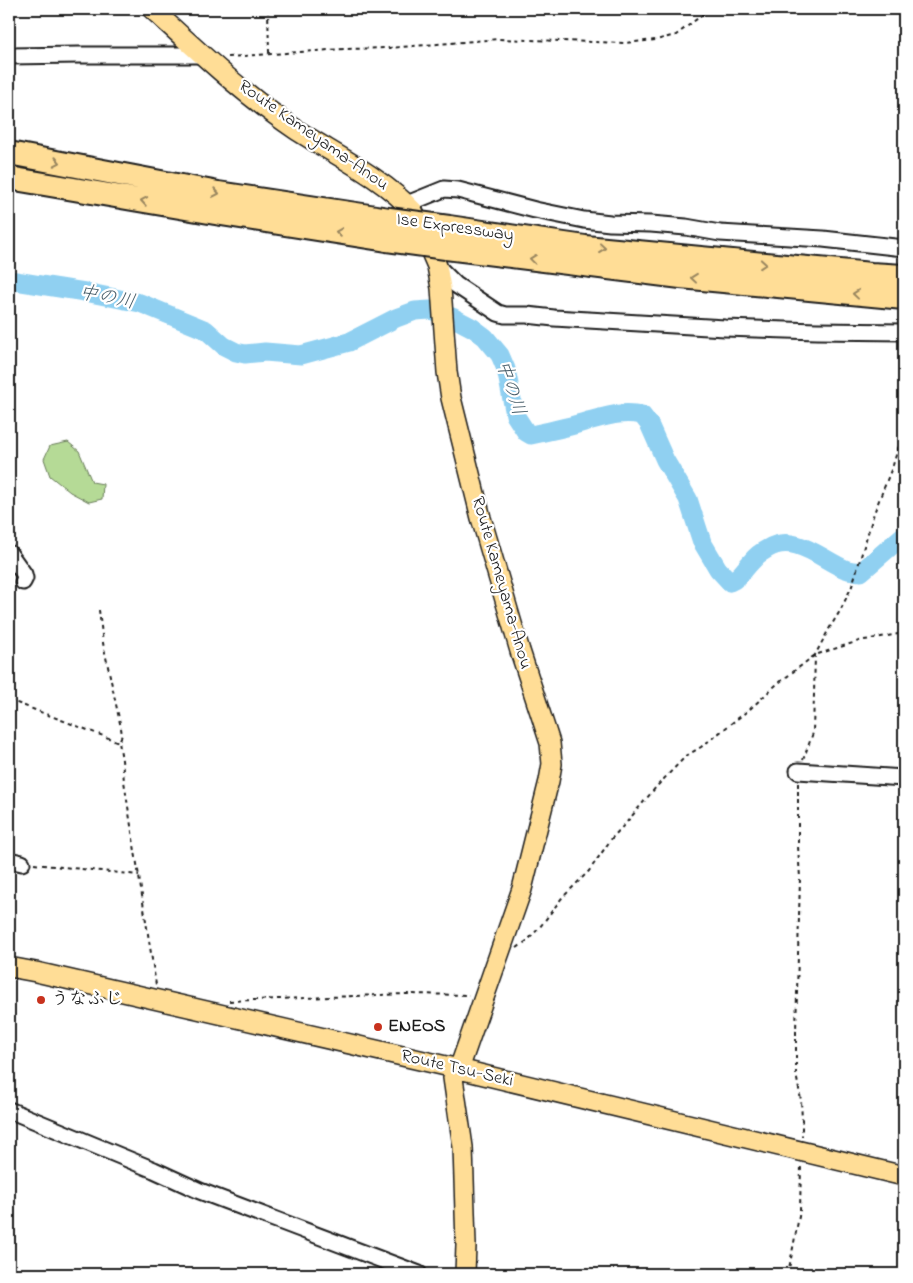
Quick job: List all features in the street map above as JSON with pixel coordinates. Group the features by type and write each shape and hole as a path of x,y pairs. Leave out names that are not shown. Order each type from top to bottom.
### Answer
{"highway":[{"name":"Ise Expressway","path":"9,153 218,193 388,229 444,247 681,277 904,298"},
{"name":"Ise Expressway","path":"9,178 215,213 388,229"},
{"name":"Ise Expressway","path":"444,247 586,247 904,276"}],"main road":[{"name":"Route Kameyama-Anou","path":"152,9 202,55 257,101 294,128 383,184 407,204 444,247 441,288 447,372 451,398 468,471 520,652 544,726 552,764 522,889 459,1070 453,1078 463,1147 465,1274"},
{"name":"Route Tsu-Seki","path":"9,967 459,1070 904,1176"}],"street":[{"path":"9,56 202,55"},
{"path":"407,204 444,188 584,220 677,226 720,233 822,239 904,248"},
{"path":"444,247 456,285 498,313 505,315 817,331 904,332"},
{"path":"9,553 24,574 23,582"},
{"path":"798,771 904,778"},
{"path":"9,1110 200,1191 419,1274"}],"path":[{"path":"268,9 268,54"},
{"path":"202,55 223,57 389,48 499,39 624,43 656,40 676,35 710,9"},
{"path":"788,1274 800,1211 802,1120 801,1100 796,1074 800,888 798,771 813,732 815,655 852,586 874,512 893,465 904,429"},
{"path":"99,610 103,643 121,728 122,736 119,742 157,1000"},
{"path":"502,947 518,948 528,940 550,916 562,899 589,871 612,838 686,756 731,724 776,685 815,655 860,641 904,633"},
{"path":"9,700 119,742"},
{"path":"15,862 139,875"},
{"path":"227,1001 404,994 484,996"}],"green space":[{"path":"68,442 79,451 92,482 103,484 102,499 89,502 70,492 50,476 44,459 50,446"}],"waterway":[{"name":"中の川","path":"9,280 140,303 206,330 224,346 245,354 265,352 301,355 349,342 396,318 415,311 430,310 452,317 485,337 500,355 506,369 515,415 526,432 531,435 602,417 628,414 642,415 649,424 665,460 688,499 702,542 718,569 730,582 739,576 755,557 763,551 777,545 787,544 807,549 845,569 861,572 904,535"}],"place":[{"name":"うなふじ","path":"41,1000"},
{"name":"ENEOS","path":"378,1027"}]}
